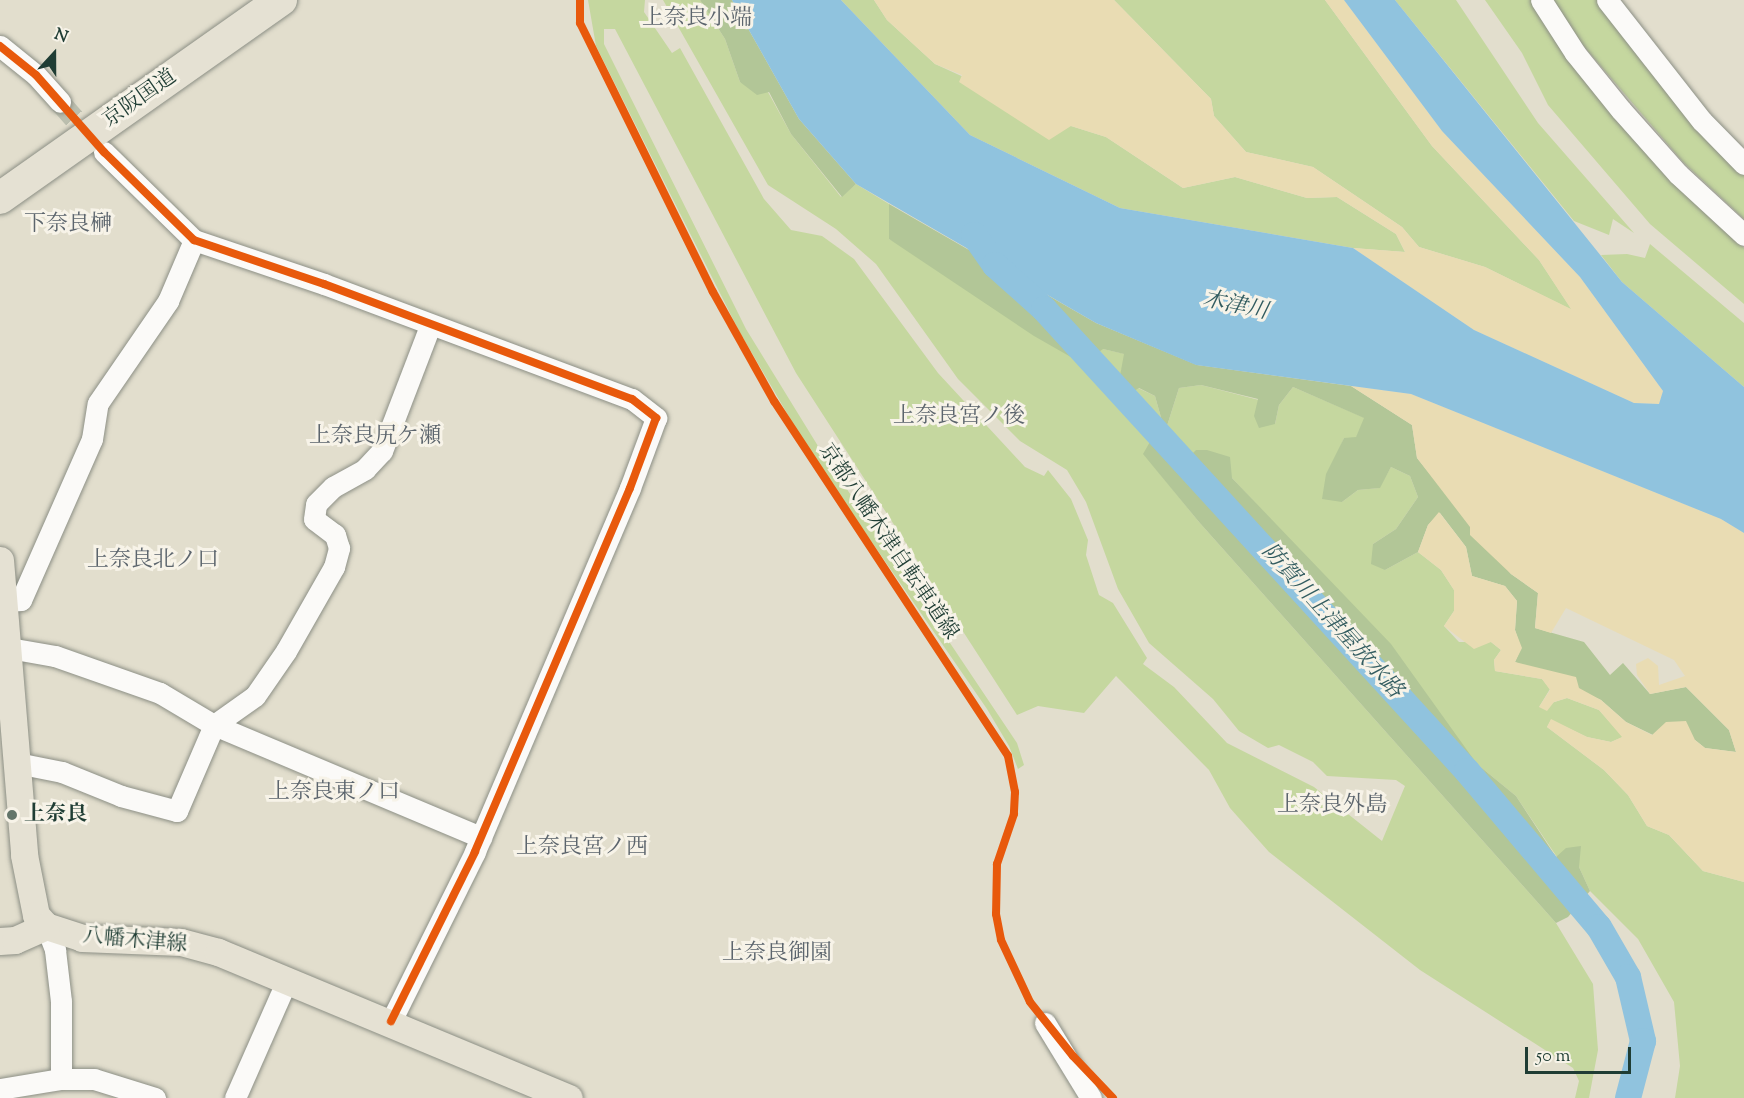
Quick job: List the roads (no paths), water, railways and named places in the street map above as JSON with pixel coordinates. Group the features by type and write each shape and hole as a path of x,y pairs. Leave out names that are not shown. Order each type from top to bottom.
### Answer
{"highway":[{"name":"京阪国道","path":"0,171 246,0"},
{"name":"京阪国道","path":"0,198 281,0"}],"main road":[{"path":"0,560 6,601 6,641 30,893 36,915 46,926 15,940 0,941"},
{"name":"八幡木津線","path":"46,926 82,938 181,942 391,1021 569,1098"}],"street":[{"path":"1541,0 1575,53 1621,110 1678,174 1744,235"},
{"path":"1607,0 1701,121 1744,164"},
{"path":"0,46 36,75 60,102"},
{"path":"104,152 194,240 324,284 430,326 632,399 656,418 630,488 481,837 391,1021"},
{"path":"6,601 21,600 92,439 98,403 168,301 194,240"},
{"path":"17,763 62,772 121,796 177,811 214,725 255,696 286,651 334,567 339,548 335,535 314,519 316,504 333,487 365,469 382,451 430,326"},
{"path":"6,641 100,670 160,693 214,725 481,837"},
{"path":"46,926 55,950 61,1001 61,1079"},
{"path":"235,1098 287,980"},
{"path":"1045,1023 1090,1098"},
{"path":"0,1089 61,1079 94,1079 155,1098"}],"water":[{"name":"木津川","path":"732,0 841,0 970,135 1120,208 1353,248 1474,330 1634,403 1659,404 1663,391 1580,277 1442,131 1344,0 1395,0 1622,282 1744,387 1744,533 1721,519 1411,394 1196,365 1096,323 856,184 799,119"}],"waterway":[{"name":"防賀川上津屋放水路","path":"974,235 995,265 1044,309 1467,771 1599,927 1628,977 1643,1041 1628,1098"}],"tunnel":[{"path":"60,102 97,144"}],"place":[{"name":"上奈良","path":"12,815"}],"district":[{"name":"上奈良小端","path":"697,20"},
{"name":"下奈良榊","path":"68,226"},
{"name":"上奈良宮ノ後","path":"959,418"},
{"name":"上奈良尻ケ瀬","path":"375,438"},
{"name":"上奈良北ノ口","path":"153,562"},
{"name":"上奈良東ノ口","path":"334,794"},
{"name":"上奈良外島","path":"1332,807"},
{"name":"上奈良宮ノ西","path":"582,849"},
{"name":"上奈良御園","path":"777,955"}]}
